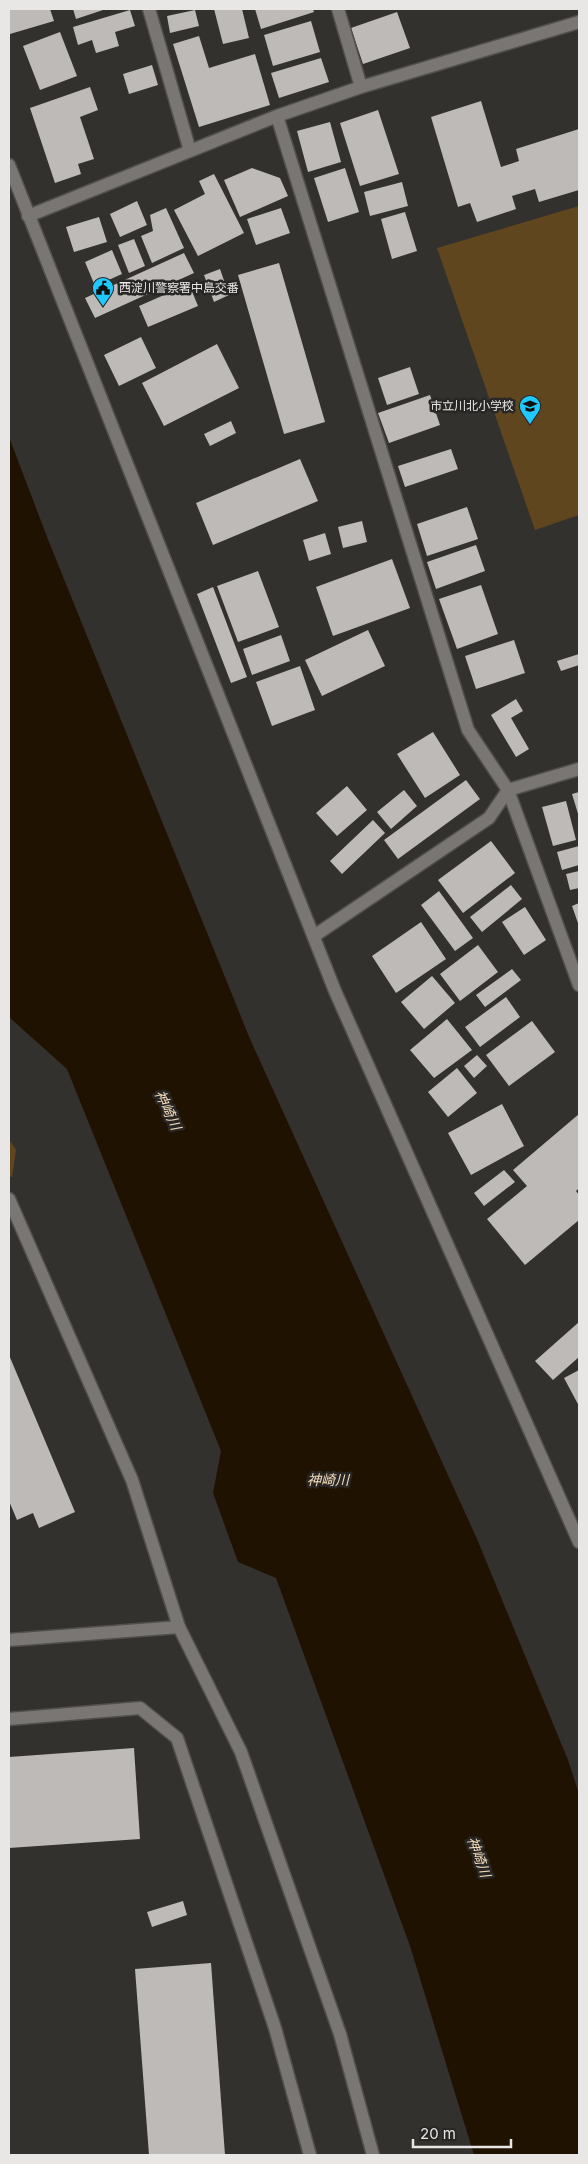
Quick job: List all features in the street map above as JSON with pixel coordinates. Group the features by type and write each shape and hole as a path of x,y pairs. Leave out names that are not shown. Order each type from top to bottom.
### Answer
{"street":[{"path":"149,9 190,151"},
{"path":"338,9 361,87"},
{"path":"28,216 277,116 361,87 579,22"},
{"path":"277,116 468,730 508,790 579,985"},
{"path":"9,165 335,991 579,1542"},
{"path":"314,936 489,818 508,790 579,769"},
{"path":"9,1199 132,1480 179,1627 241,1752 340,2034 373,2155"},
{"path":"9,1640 179,1627"},
{"path":"9,1719 140,1708 177,1738 275,2028 310,2155"}],"shaded area":[{"path":"579,206 579,515 535,530 437,248"},
{"path":"9,1139 16,1150 12,1177 9,1176"}],"water":[{"name":"神崎川","path":"9,437 49,542 250,1039 477,1539 568,1760 579,1794 579,2155 474,2155 410,1946 276,1578 238,1562 213,1493 221,1451 67,1069 9,1017"}],"building":[{"path":"9,9 50,9 54,21 10,34"},
{"path":"73,9 106,9 76,19"},
{"path":"214,9 242,9 249,38 223,44"},
{"path":"255,9 313,9 314,12 261,29"},
{"path":"130,10 135,26 115,32 119,46 96,53 92,40 78,45 73,27"},
{"path":"195,10 199,26 170,33 167,16"},
{"path":"397,12 410,48 363,64 351,28"},
{"path":"311,21 320,52 273,66 264,35"},
{"path":"60,32 77,76 40,90 23,46"},
{"path":"199,36 209,68 255,54 270,105 199,127 173,44"},
{"path":"321,58 329,82 279,98 271,73"},
{"path":"152,65 158,85 129,94 123,74"},
{"path":"90,87 98,110 80,117 94,159 78,164 81,174 55,183 30,108"},
{"path":"481,101 501,167 519,161 516,149 579,129 579,190 539,202 535,189 512,196 516,209 477,222 470,203 458,207 431,117"},
{"path":"378,110 399,174 360,186 340,123"},
{"path":"330,122 341,162 308,172 297,131"},
{"path":"252,168 280,178 288,196 240,217 224,180"},
{"path":"345,168 359,212 328,222 314,178"},
{"path":"214,174 244,233 198,256 174,210 205,194 199,181"},
{"path":"402,182 408,206 370,216 364,192"},
{"path":"137,201 147,225 120,237 110,214"},
{"path":"166,208 184,248 152,263 141,236 153,231 150,215"},
{"path":"281,208 290,233 256,245 247,219"},
{"path":"405,212 417,251 392,259 381,219"},
{"path":"99,217 107,242 74,252 66,227"},
{"path":"134,239 145,266 129,273 118,245"},
{"path":"112,250 122,274 95,286 85,262"},
{"path":"184,253 194,273 95,318 85,298"},
{"path":"279,263 325,422 284,434 238,275"},
{"path":"220,269 229,295 214,302 204,275"},
{"path":"189,284 198,306 148,327 139,306"},
{"path":"141,337 156,368 119,386 104,355"},
{"path":"217,344 239,388 164,426 142,383"},
{"path":"410,367 419,394 387,405 378,378"},
{"path":"430,395 440,425 389,443 378,413"},
{"path":"231,421 236,433 210,446 204,434"},
{"path":"451,449 458,469 405,487 398,466"},
{"path":"300,459 318,501 213,545 196,503"},
{"path":"467,507 478,539 427,556 417,524"},
{"path":"362,521 367,542 343,548 338,527"},
{"path":"325,533 331,554 309,561 303,540"},
{"path":"476,545 485,571 436,589 427,562"},
{"path":"392,559 410,608 333,636 316,587"},
{"path":"258,571 279,627 238,642 217,586"},
{"path":"481,585 498,634 457,649 439,599"},
{"path":"213,587 247,677 231,683 197,594"},
{"path":"368,630 385,666 322,696 305,660"},
{"path":"281,635 290,661 252,675 243,649"},
{"path":"514,640 525,673 476,689 465,656"},
{"path":"579,654 579,665 561,671 557,661"},
{"path":"300,666 315,710 272,726 256,682"},
{"path":"516,699 523,711 511,718 529,749 516,757 491,715"},
{"path":"433,732 460,775 425,798 397,754"},
{"path":"466,780 480,799 398,859 384,840"},
{"path":"347,786 367,810 337,836 316,813"},
{"path":"404,790 417,806 391,829 377,812"},
{"path":"579,792 579,817 572,794"},
{"path":"566,801 576,840 553,846 542,807"},
{"path":"373,820 385,833 342,874 330,861"},
{"path":"491,841 515,873 463,913 438,880"},
{"path":"579,846 579,865 562,870 557,852"},
{"path":"579,871 579,888 570,890 566,874"},
{"path":"511,885 522,899 482,932 470,917"},
{"path":"439,891 473,938 455,951 421,905"},
{"path":"579,903 579,926 572,906"},
{"path":"525,907 546,940 524,955 502,922"},
{"path":"421,922 446,959 396,993 372,956"},
{"path":"478,945 498,972 460,1001 440,974"},
{"path":"512,969 521,980 485,1007 476,995"},
{"path":"432,976 455,1003 424,1029 401,1002"},
{"path":"506,997 520,1017 480,1047 465,1027"},
{"path":"447,1019 472,1050 434,1078 410,1050"},
{"path":"532,1021 555,1052 509,1086 486,1055"},
{"path":"477,1055 487,1066 474,1078 464,1066"},
{"path":"457,1068 477,1093 448,1117 428,1092"},
{"path":"502,1104 524,1146 471,1175 448,1133"},
{"path":"579,1114 579,1188 576,1191 579,1195 579,1220 525,1265 487,1219 527,1186 513,1170"},
{"path":"504,1170 515,1182 484,1206 474,1193"},
{"path":"579,1322 579,1357 553,1380 535,1361"},
{"path":"9,1355 75,1512 39,1528 33,1513 17,1520 9,1501"},
{"path":"579,1370 579,1406 564,1378"},
{"path":"134,1748 140,1839 9,1848 9,1757"},
{"path":"183,1901 187,1915 152,1927 147,1912"},
{"path":"211,1963 225,2155 149,2155 135,1969"}],"place":[{"name":"西淀川警察署中島交番","path":"103,307"},
{"name":"市立川北小学校","path":"530,425"}]}
